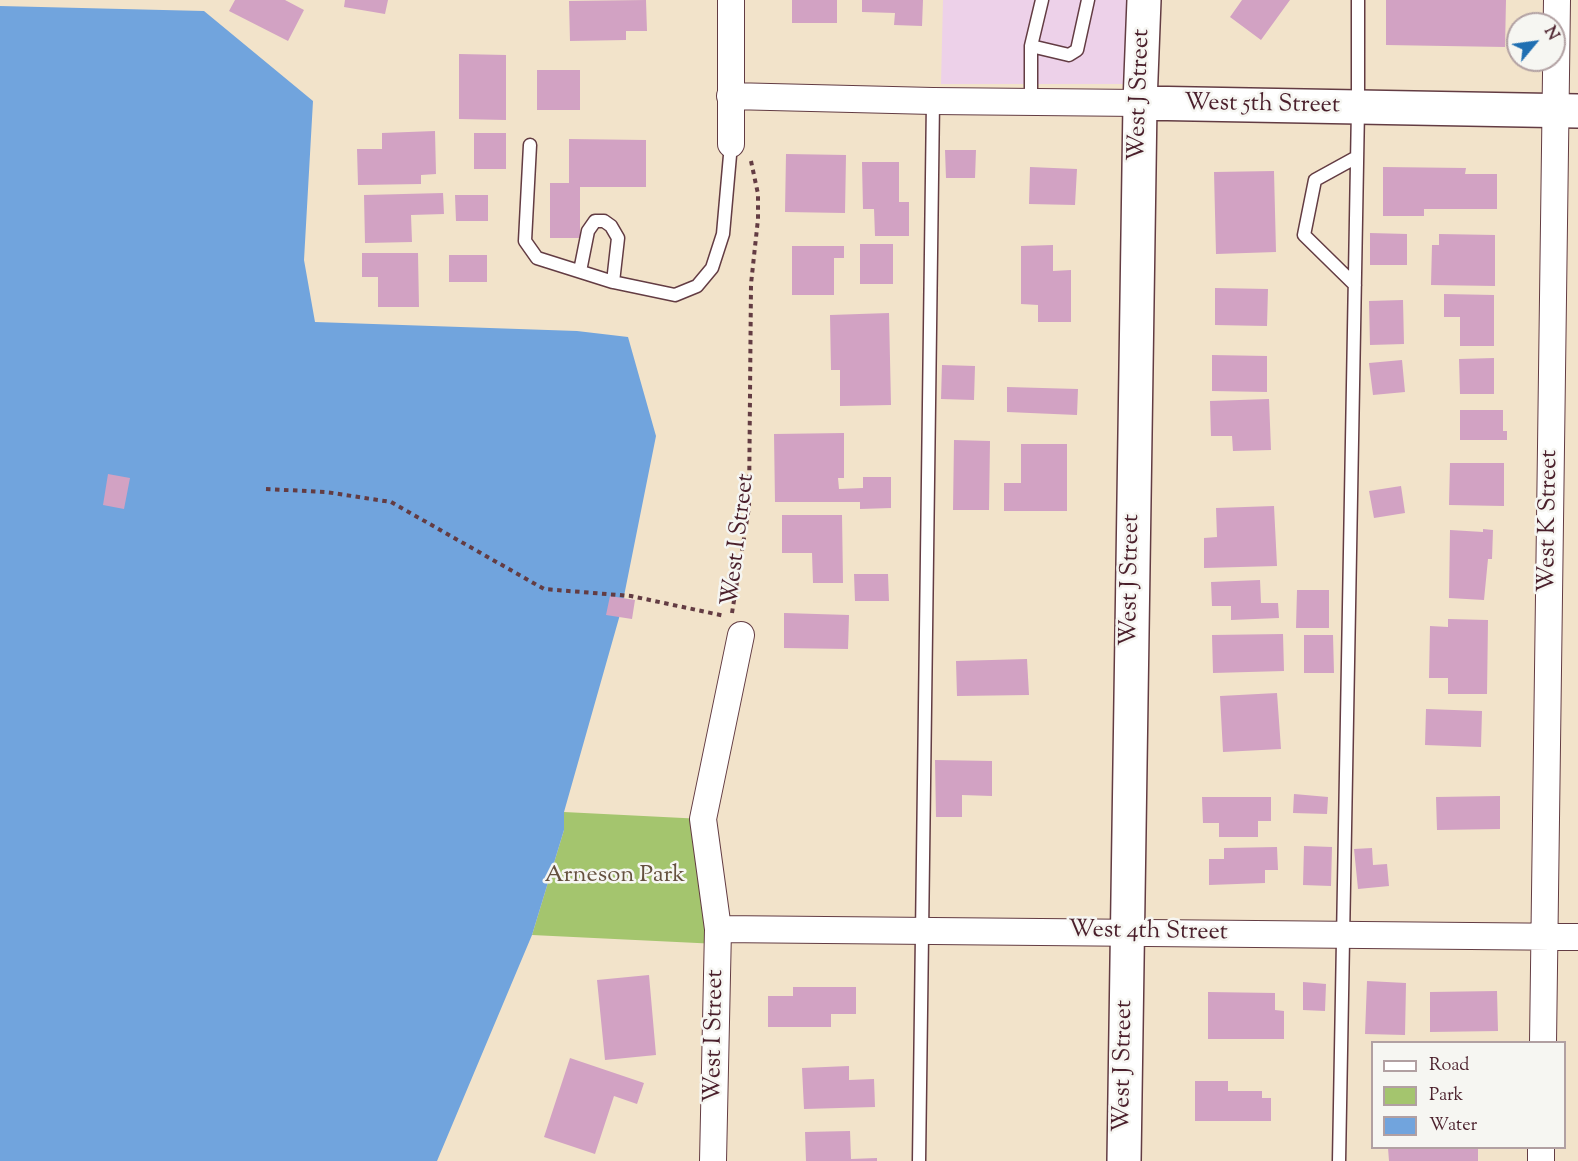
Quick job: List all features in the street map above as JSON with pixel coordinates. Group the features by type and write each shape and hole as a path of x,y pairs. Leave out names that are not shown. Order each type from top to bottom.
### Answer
{"street":[{"path":"731,0 730,96 739,148"},
{"name":"West J Street","path":"1124,1161 1140,103 1144,0"},
{"path":"1143,35 1164,0"},
{"name":"West K Street","path":"1543,1041 1567,111 1557,0"},
{"name":"West 5th Street","path":"730,96 933,102 1140,103 1567,111"},
{"name":"West I Street","path":"713,1161 718,929 703,819 736,627"},
{"name":"West 4th Street","path":"718,929 1578,937"}],"lane":[{"path":"1031,103 1031,46 1042,0"},
{"path":"1031,46 1069,55 1077,50 1088,0"},
{"path":"1339,1161 1358,0"},
{"path":"920,1161 933,102"},
{"path":"530,145 525,241 537,258 613,282 675,295 697,286 712,268 723,234 739,148"},
{"path":"1355,158 1315,180 1304,235 1355,285"},
{"path":"580,271 588,231 595,221 604,221 611,226 618,238 613,282"}],"path":[{"name":"West I Street","path":"736,627 749,507 751,284 758,219 755,173 739,148"},
{"path":"266,489 326,492 391,502 544,589 631,596 696,608 736,627"}],"shaded area":[{"path":"943,0 1127,0 1126,84 941,84"}],"green space":[{"name":"Arneson Park","path":"564,812 703,819 718,944 532,935 564,830"}],"water":[{"path":"0,6 204,11 313,101 304,260 315,322 577,331 628,337 656,436 621,611 564,812 564,830 532,935 437,1161 0,1161"}],"building":[{"path":"235,0 285,0 304,10 288,41 229,11"},
{"path":"345,0 388,0 385,14 344,7"},
{"path":"646,0 647,31 626,31 626,40 570,41 569,1"},
{"path":"792,0 837,0 837,23 792,23"},
{"path":"862,0 923,0 922,26 894,25 895,13 862,12"},
{"path":"1242,0 1290,0 1261,40 1230,17"},
{"path":"1386,0 1506,0 1505,47 1386,45"},
{"path":"459,54 506,55 506,120 459,119"},
{"path":"537,70 580,70 580,110 537,110"},
{"path":"435,131 436,174 421,175 421,184 358,185 357,149 382,149 382,133"},
{"path":"474,133 506,133 506,169 474,169"},
{"path":"569,139 646,140 646,187 580,187 580,238 550,238 550,183 569,183"},
{"path":"945,150 976,150 975,178 946,178"},
{"path":"786,154 846,155 845,213 785,212"},
{"path":"862,162 899,162 899,202 909,202 909,236 875,236 874,209 863,209"},
{"path":"1030,167 1077,169 1075,205 1029,204"},
{"path":"1383,167 1466,168 1465,174 1497,174 1497,209 1424,209 1424,216 1383,216"},
{"path":"1274,171 1276,252 1216,254 1214,172"},
{"path":"443,193 444,214 411,215 412,242 365,243 364,195"},
{"path":"455,195 488,195 488,221 456,221"},
{"path":"1370,233 1407,234 1407,265 1370,265"},
{"path":"1439,234 1495,235 1495,286 1431,285 1432,245 1439,245"},
{"path":"860,244 893,244 893,284 860,284"},
{"path":"1053,245 1053,271 1071,270 1071,322 1038,322 1038,305 1021,304 1021,246"},
{"path":"792,246 844,246 844,258 834,258 834,295 792,295"},
{"path":"362,253 418,253 419,307 378,307 378,277 362,277"},
{"path":"449,255 487,255 487,282 449,282"},
{"path":"1215,288 1268,289 1267,326 1215,325"},
{"path":"1444,294 1494,295 1494,346 1460,346 1460,317 1444,317"},
{"path":"1403,300 1404,344 1370,345 1369,301"},
{"path":"889,313 891,405 840,406 840,370 831,370 830,315"},
{"path":"1212,355 1267,356 1267,392 1212,391"},
{"path":"1494,358 1494,394 1460,394 1459,359"},
{"path":"1402,360 1405,392 1373,395 1369,363"},
{"path":"942,365 975,366 974,400 941,399"},
{"path":"1007,387 1078,389 1077,415 1007,412"},
{"path":"1269,399 1271,450 1233,451 1232,436 1211,436 1210,401"},
{"path":"1460,410 1503,410 1503,431 1507,431 1507,440 1460,440"},
{"path":"844,433 844,478 838,478 839,489 863,488 863,477 891,477 891,508 860,509 860,502 775,502 774,434"},
{"path":"954,440 990,441 989,510 953,510"},
{"path":"1021,444 1067,444 1067,511 1004,511 1004,483 1021,483"},
{"path":"1450,463 1504,463 1504,506 1449,505"},
{"path":"108,474 130,478 124,509 103,505"},
{"path":"1401,486 1405,513 1374,518 1369,491"},
{"path":"1274,506 1277,566 1204,568 1204,538 1217,537 1216,508"},
{"path":"782,515 842,515 843,583 813,583 812,553 782,553"},
{"path":"1483,529 1493,530 1492,559 1488,559 1484,600 1449,598 1450,530 1483,532"},
{"path":"854,574 888,574 889,601 855,601"},
{"path":"1260,580 1261,603 1278,603 1279,618 1231,620 1231,606 1212,606 1211,582"},
{"path":"1297,590 1329,590 1329,628 1296,628"},
{"path":"610,596 635,600 632,619 606,615"},
{"path":"784,613 849,615 848,649 784,648"},
{"path":"1448,619 1488,620 1487,694 1448,694 1448,678 1429,678 1430,626 1448,627"},
{"path":"1283,634 1284,671 1213,673 1212,635"},
{"path":"1304,635 1333,635 1334,673 1304,673"},
{"path":"1027,659 1029,695 957,696 956,661"},
{"path":"1277,693 1281,749 1223,752 1220,696"},
{"path":"1426,709 1482,711 1481,747 1425,745"},
{"path":"935,760 992,761 992,796 962,795 962,817 936,817"},
{"path":"1294,794 1328,797 1327,814 1293,813"},
{"path":"1500,796 1500,829 1437,830 1436,797"},
{"path":"1202,797 1271,797 1271,821 1258,821 1258,837 1219,837 1219,823 1203,823"},
{"path":"1304,846 1332,847 1331,886 1303,885"},
{"path":"1277,847 1278,870 1265,870 1265,883 1209,885 1209,859 1224,859 1224,848"},
{"path":"1372,848 1373,865 1387,864 1389,886 1358,889 1354,849"},
{"path":"649,975 656,1055 605,1060 597,980"},
{"path":"1367,981 1406,983 1405,1035 1365,1034"},
{"path":"1303,982 1326,984 1325,1011 1303,1010"},
{"path":"793,987 856,987 856,1014 831,1014 831,1027 768,1027 768,996 793,996"},
{"path":"1497,991 1498,1031 1430,1032 1430,992"},
{"path":"1208,992 1275,993 1275,1010 1284,1011 1284,1039 1208,1039"},
{"path":"570,1058 644,1083 637,1104 614,1096 595,1154 544,1137"},
{"path":"849,1066 849,1080 874,1079 875,1107 804,1109 802,1068"},
{"path":"1195,1081 1228,1081 1228,1091 1262,1091 1262,1098 1271,1098 1271,1121 1195,1121"},
{"path":"850,1131 851,1159 877,1158 877,1161 806,1161 805,1132"},
{"path":"1388,1149 1478,1149 1478,1161 1389,1161"}]}
